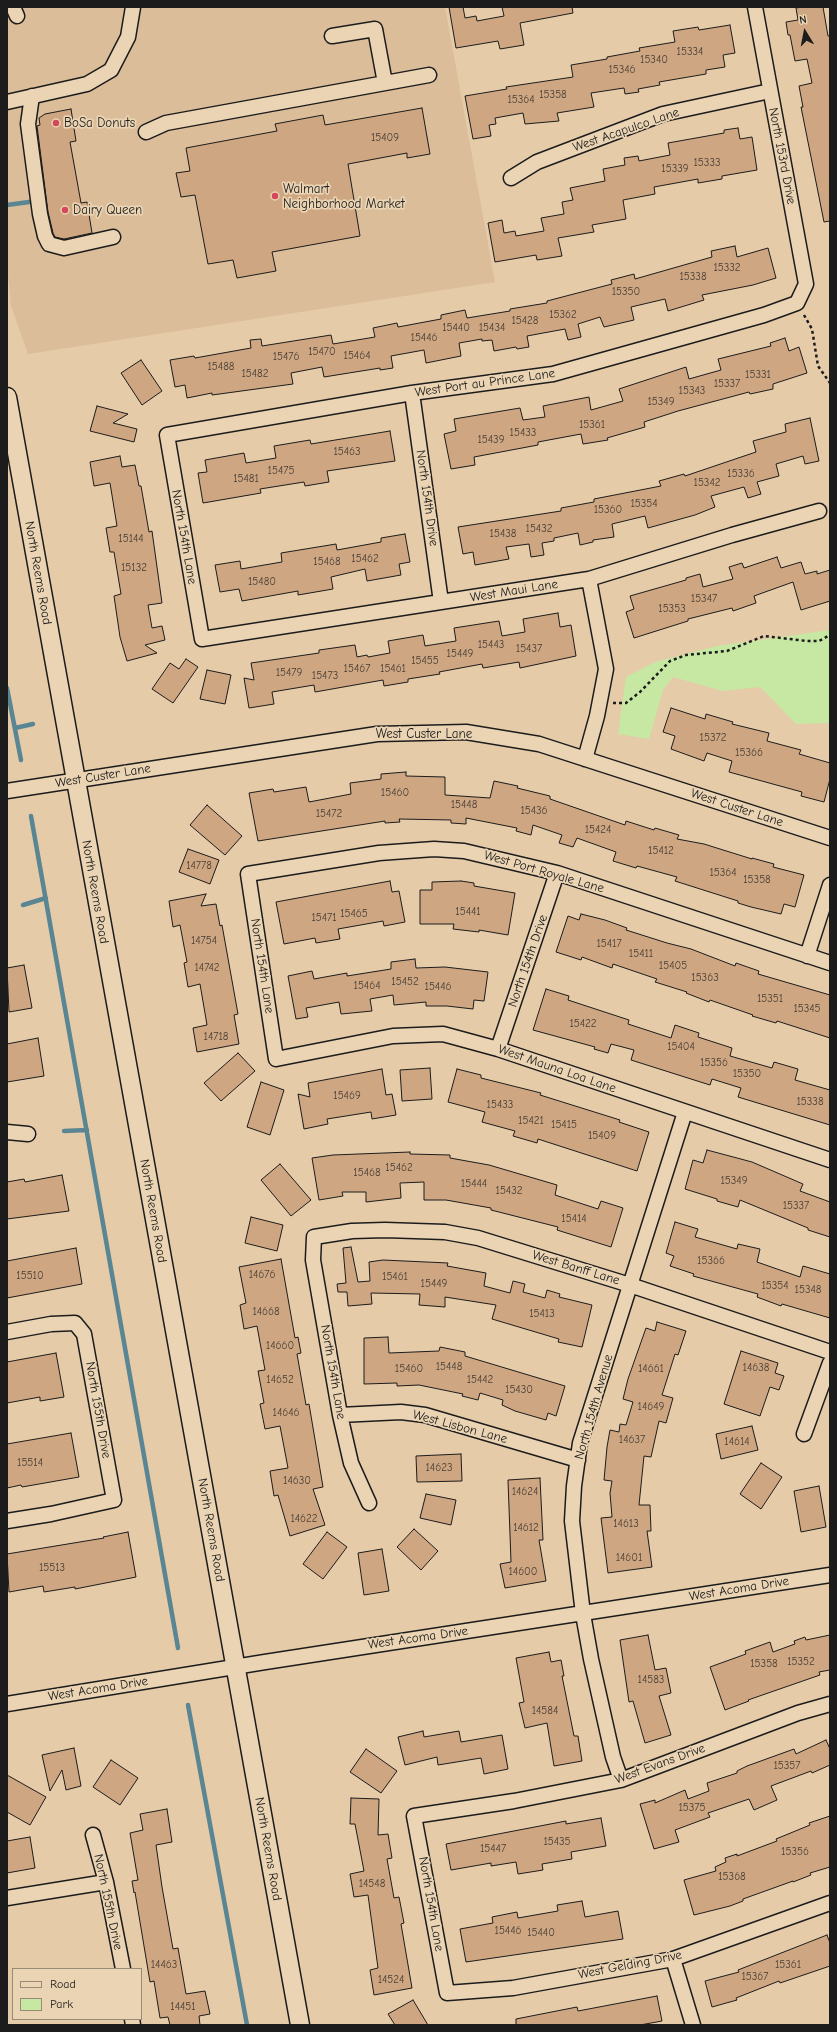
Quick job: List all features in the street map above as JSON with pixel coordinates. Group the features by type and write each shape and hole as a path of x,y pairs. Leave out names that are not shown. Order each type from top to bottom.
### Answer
{"main road":[{"name":"North Reems Road","path":"7,397 300,2025"}],"street":[{"path":"7,102 87,84 111,70 128,36 133,7"},
{"name":"North 153rd Drive","path":"755,7 806,284 797,303"},
{"path":"332,36 375,29 385,83"},
{"path":"146,132 166,123 428,75"},
{"name":"West Acapulco Lane","path":"511,178 537,162 664,114 770,91"},
{"path":"32,96 28,124 45,236 49,244 64,248 113,237"},
{"name":"West Port au Prince Lane","path":"167,435 412,393 553,374 764,315 797,303"},
{"name":"North 154th Drive","path":"412,393 441,602"},
{"name":"North 154th Lane","path":"167,435 202,639"},
{"name":"West Maui Lane","path":"202,639 589,579 732,535 818,511"},
{"path":"585,759 600,703 606,669 589,579"},
{"name":"West Custer Lane","path":"7,791 314,743 392,733 466,732 539,744 830,838"},
{"name":"West Port Royale Lane","path":"248,874 346,857 434,848 472,852 557,873 830,963"},
{"name":"North 154th Drive","path":"498,1049 557,873"},
{"name":"North 154th Lane","path":"248,874 276,1059"},
{"path":"807,956 830,885"},
{"name":"West Mauna Loa Lane","path":"276,1059 393,1036 443,1034 498,1049 830,1160"},
{"name":"North 154th Avenue","path":"621,1780 613,1757 592,1667 583,1614 572,1522 574,1486 580,1443 685,1112"},
{"path":"7,1132 28,1134"},
{"name":"West Banff Lane","path":"314,1237 352,1231 445,1232 478,1238 630,1285 830,1352"},
{"name":"North 154th Lane","path":"314,1237 313,1260 340,1415 351,1463 369,1503"},
{"name":"North 155th Drive","path":"7,1332 51,1324 75,1322 84,1334 114,1500 51,1514 7,1521"},
{"path":"804,1434 830,1363"},
{"name":"West Lisbon Lane","path":"340,1415 401,1412 425,1415 578,1460"},
{"name":"West Acoma Drive","path":"7,1704 236,1666 830,1575"},
{"name":"West Evans Drive","path":"414,1816 514,1801 621,1780 798,1713 830,1704"},
{"name":"North 154th Lane","path":"414,1816 447,1993"},
{"name":"North 155th Drive","path":"93,1835 106,1882 123,1968"},
{"path":"7,1898 106,1882"},
{"name":"West Gelding Drive","path":"447,1993 513,1988 673,1959 830,1903"},
{"path":"673,1959 692,2025"}],"path":[{"path":"797,303 812,329 818,366 830,384"},
{"path":"600,703 626,703 640,692 670,661 686,654 727,651 764,636 807,641 819,640 830,635"}],"shaded area":[{"path":"7,7 445,7 495,282 28,354 11,306 7,265"}],"green space":[{"path":"830,630 830,723 796,724 760,687 723,691 673,677 663,690 649,739 618,734 626,677 655,662 717,646"}],"building":[{"path":"449,7 463,7 465,18 476,16 477,21 504,16 502,7 572,7 573,13 520,23 524,45 500,49 498,41 456,48"},
{"path":"823,7 828,36 830,36 830,221 824,222 801,107 803,107 799,86 812,83 807,59 795,61 786,22 798,20 796,8"},
{"path":"730,25 735,53 723,55 725,67 706,70 706,74 659,82 660,85 638,89 639,92 625,94 624,88 591,93 594,107 557,113 559,121 525,124 523,113 495,118 496,124 489,125 491,136 473,139 465,96 507,89 506,87 573,77 571,65 607,59 607,57 640,51 639,48 675,42 673,31 698,27 699,30"},
{"name":"Walmart Neighborhood Market","path":"422,108 430,154 407,158 407,153 348,164 360,236 272,252 276,271 237,278 233,260 208,264 195,195 181,197 176,173 190,171 186,148 277,131 275,124 323,115 325,125"},
{"path":"71,109 76,141 70,142 81,203 87,202 92,233 64,239 55,237 53,233 48,212 37,126 40,125 39,118 45,114"},
{"path":"738,128 740,139 752,137 757,170 722,176 722,179 698,183 698,179 654,187 655,194 623,200 626,219 592,225 594,232 558,238 562,256 537,260 536,255 495,262 488,223 502,220 504,233 515,231 516,236 544,231 541,218 564,214 562,202 573,200 570,188 605,181 603,169 625,165 624,158 638,156 639,161 670,155 668,143 724,133 724,130"},
{"path":"735,246 737,257 768,248 776,278 753,285 702,295 704,300 668,311 665,299 631,307 634,320 604,327 600,317 578,324 581,337 568,340 565,329 527,336 529,347 517,349 516,347 494,351 492,340 482,341 482,339 459,343 461,356 426,363 424,350 391,356 393,368 380,370 380,368 324,377 322,367 291,373 293,384 212,395 212,393 187,398 185,385 175,387 170,360 194,356 195,358 251,348 250,340 261,339 262,346 331,335 333,344 375,337 373,328 397,323 398,327 441,319 441,315 465,310 467,318 510,311 510,309 547,303 547,301 612,284 611,280 634,274 635,279 712,257 711,251"},
{"path":"785,338 789,351 799,347 807,373 773,384 773,389 750,394 749,392 678,411 644,422 645,427 607,438 608,440 583,444 581,434 538,442 538,445 474,457 475,465 451,469 444,434 456,431 454,419 520,408 523,420 545,417 543,406 589,397 591,410 623,401 619,389 686,367 689,379 721,370 718,359 771,346 770,343"},
{"path":"141,360 162,391 142,405 121,373"},
{"path":"97,406 128,414 113,423 137,429 134,442 90,431"},
{"path":"810,418 819,461 805,464 803,456 776,464 779,476 757,482 761,494 748,498 744,487 711,496 715,507 695,515 648,528 645,516 612,524 614,537 593,540 593,542 580,545 578,533 554,538 554,541 542,543 544,555 531,557 529,544 506,547 509,559 475,565 473,552 463,554 458,527 561,511 561,508 594,502 594,499 661,486 659,481 684,474 685,476 756,452 753,441 786,432 785,424"},
{"path":"390,431 395,461 327,471 329,482 305,486 304,482 260,489 261,493 203,503 198,473 207,472 205,460 244,453 246,463 276,458 274,446 310,440 311,444"},
{"path":"120,456 122,467 135,465 139,486 141,486 149,532 152,531 162,603 148,605 152,628 162,626 165,640 145,645 157,653 127,661 120,637 114,596 121,594 114,552 110,552 106,528 117,526 110,483 94,486 90,462"},
{"path":"405,534 410,562 399,564 401,575 367,581 365,569 331,577 333,589 298,595 298,591 242,601 239,589 220,592 215,565 240,561 241,569 282,562 281,553 336,544 337,550 381,542 381,538"},
{"path":"777,557 781,568 801,562 805,574 817,571 817,574 830,570 830,601 801,610 793,582 754,596 756,603 733,611 732,608 688,619 688,621 634,638 626,612 634,609 630,596 686,580 686,578 700,574 703,587 733,579 729,567 742,563 744,568"},
{"path":"558,613 560,627 571,625 576,656 520,668 519,662 483,668 482,664 439,672 440,674 408,679 408,682 384,686 383,680 315,692 314,685 272,692 274,704 249,708 244,678 254,680 251,663 319,653 319,650 355,645 357,657 367,655 368,657 390,653 388,641 423,635 425,646 456,641 454,628 499,621 502,636 525,632 523,619"},
{"path":"186,659 198,667 173,703 152,689 170,663 179,669"},
{"path":"207,670 231,675 225,704 200,699"},
{"path":"671,708 705,719 706,714 733,722 732,724 769,733 767,741 801,750 799,754 830,763 830,779 824,802 801,796 802,792 729,772 732,761 707,753 704,761 671,749 675,736 663,732"},
{"path":"406,772 406,776 445,777 445,795 490,798 494,781 518,786 517,788 550,796 550,799 625,825 626,821 654,830 655,828 679,835 677,839 704,844 752,859 774,864 773,867 804,875 795,907 784,904 781,914 738,903 738,901 675,881 677,877 637,866 636,868 613,861 616,852 577,838 573,847 559,843 562,835 533,825 531,835 516,831 517,828 466,818 466,824 451,823 451,820 399,819 400,822 385,823 385,821 258,841 249,793 273,789 274,792 306,787 309,802 351,794 350,783 381,779 381,774"},
{"path":"207,805 242,836 225,855 190,825"},
{"path":"188,849 219,860 210,884 179,872"},
{"path":"390,881 392,892 399,891 405,922 384,926 383,921 338,929 340,939 316,943 315,938 284,944 276,902"},
{"path":"461,881 474,883 474,886 515,893 508,935 479,930 479,932 453,929 454,924 420,924 420,890 432,890 432,882"},
{"path":"206,894 201,906 216,904 220,926 222,925 238,1014 234,1015 239,1044 197,1052 193,1028 207,1025 200,984 188,987 184,963 187,962 180,925 173,927 169,901"},
{"path":"581,914 605,920 627,928 626,930 691,949 735,966 736,963 759,971 758,974 830,995 830,1038 777,1021 776,1023 752,1016 753,1015 710,1000 709,1002 686,993 687,992 655,982 657,979 613,964 612,968 582,957 581,960 556,952 568,916 579,920"},
{"path":"415,959 416,968 445,967 488,972 484,1001 474,1000 473,1009 447,1006 426,1006 426,1002 394,1005 393,995 370,999 372,1011 341,1014 339,1002 306,1008 308,1017 296,1019 288,976 312,971 314,979 347,973 347,976 391,969 391,962"},
{"path":"24,965 32,1008 9,1012 7,968"},
{"path":"546,989 569,996 568,1000 629,1020 628,1024 671,1038 675,1025 699,1033 698,1037 732,1048 730,1056 772,1068 774,1062 798,1069 795,1080 830,1090 830,1125 738,1097 741,1088 712,1079 710,1085 631,1060 634,1050 611,1044 608,1053 594,1049 595,1047 533,1030"},
{"path":"38,1038 44,1076 7,1082 7,1044"},
{"path":"238,1053 255,1071 221,1101 204,1083"},
{"path":"430,1068 432,1099 402,1101 400,1070"},
{"path":"382,1069 386,1095 392,1094 396,1115 372,1119 371,1112 327,1119 328,1124 304,1129 298,1094 310,1097 308,1083"},
{"path":"457,1069 481,1075 481,1078 541,1093 540,1095 620,1120 619,1122 649,1132 637,1171 538,1139 537,1143 513,1136 515,1131 482,1122 485,1112 448,1102"},
{"path":"261,1082 284,1090 270,1135 247,1127"},
{"path":"707,1150 752,1162 803,1184 800,1191 830,1202 830,1237 808,1230 808,1228 740,1200 738,1207 685,1189 693,1160 703,1163"},
{"path":"410,1152 410,1154 450,1155 450,1158 489,1165 557,1185 555,1195 598,1209 601,1201 623,1208 611,1247 557,1230 558,1227 491,1210 491,1208 446,1200 424,1200 424,1182 400,1183 401,1198 366,1202 366,1192 342,1192 343,1196 319,1200 312,1158 333,1155"},
{"path":"280,1164 311,1200 291,1216 261,1180"},
{"path":"62,1175 69,1211 7,1219 7,1182 24,1179 25,1182"},
{"path":"251,1217 283,1225 277,1251 245,1243"},
{"path":"675,1222 698,1229 695,1237 737,1249 738,1244 760,1249 757,1262 800,1277 803,1266 830,1274 830,1318 782,1304 781,1306 757,1297 758,1294 693,1276 694,1274 670,1266 674,1256 666,1253"},
{"path":"351,1247 358,1282 370,1281 369,1262 383,1260 448,1263 447,1266 486,1273 484,1286 510,1293 513,1281 525,1284 523,1292 545,1298 547,1290 560,1294 559,1297 592,1305 582,1347 558,1342 559,1339 492,1319 496,1305 445,1297 445,1307 419,1305 420,1294 371,1293 372,1304 348,1306 347,1292 338,1292 337,1284 346,1283 343,1248"},
{"path":"76,1248 82,1284 7,1298 7,1261"},
{"path":"281,1259 295,1338 298,1337 301,1353 297,1354 306,1405 309,1404 323,1487 313,1489 325,1525 290,1536 278,1495 274,1496 270,1471 288,1468 280,1426 265,1429 260,1404 264,1403 258,1371 265,1370 257,1326 244,1329 240,1305 246,1303 239,1267"},
{"path":"657,1322 686,1331 678,1355 675,1354 662,1395 673,1398 666,1423 659,1421 651,1457 644,1456 639,1505 650,1505 651,1531 647,1531 652,1567 608,1573 601,1518 612,1517 610,1493 612,1481 604,1480 610,1430 619,1432 620,1424 626,1425 633,1402 623,1399 628,1379 646,1328 655,1331"},
{"path":"388,1337 389,1353 439,1351 440,1347 465,1352 465,1356 565,1386 556,1416 548,1413 546,1420 515,1411 502,1405 503,1400 480,1393 478,1400 462,1396 463,1394 419,1385 397,1386 397,1383 364,1384 364,1338"},
{"path":"741,1351 778,1363 775,1373 784,1376 779,1390 770,1387 760,1416 724,1404"},
{"path":"56,1353 64,1397 40,1401 40,1397 7,1403 7,1362"},
{"path":"752,1426 758,1450 721,1459 716,1434"},
{"path":"71,1433 79,1477 22,1487 21,1485 7,1488 7,1444"},
{"path":"461,1454 462,1481 417,1482 416,1456"},
{"path":"761,1463 782,1477 761,1509 740,1494"},
{"path":"540,1478 543,1540 539,1540 546,1581 505,1588 500,1564 511,1562 508,1480"},
{"path":"819,1486 826,1527 801,1532 794,1491"},
{"path":"426,1494 456,1500 451,1525 420,1518"},
{"path":"414,1529 438,1551 421,1570 397,1547"},
{"path":"128,1532 136,1577 75,1589 75,1587 44,1592 43,1586 9,1592 7,1554 104,1538 103,1537"},
{"path":"327,1532 347,1547 323,1579 303,1564"},
{"path":"382,1549 389,1591 364,1595 358,1553"},
{"path":"648,1635 655,1670 666,1668 671,1693 659,1696 671,1735 645,1743 633,1701 629,1702 620,1640"},
{"path":"830,1635 830,1670 819,1672 820,1675 748,1700 749,1701 725,1710 710,1667 746,1654 745,1651 770,1642 773,1652 795,1644 794,1641 805,1637 806,1640"},
{"path":"549,1652 551,1662 561,1660 564,1676 562,1676 574,1736 578,1736 582,1761 554,1766 547,1723 525,1728 519,1703 524,1702 516,1658"},
{"path":"423,1731 424,1737 459,1731 461,1742 502,1735 508,1769 484,1774 481,1758 438,1765 437,1757 405,1765 398,1737"},
{"path":"826,1740 830,1749 830,1765 812,1773 811,1771 771,1786 777,1800 754,1810 749,1799 708,1813 710,1817 675,1830 679,1842 654,1849 640,1804 655,1800 655,1803 685,1790 688,1799 709,1791 707,1783 737,1773 737,1771 747,1766 794,1749 796,1754"},
{"path":"74,1748 81,1786 66,1790 62,1770 50,1791 42,1755"},
{"path":"366,1749 397,1771 381,1793 350,1772"},
{"path":"111,1760 138,1778 120,1805 93,1787"},
{"path":"7,1775 46,1797 30,1825 7,1812"},
{"path":"351,1798 379,1799 378,1835 388,1834 392,1858 387,1859 394,1898 399,1897 404,1923 401,1924 412,1988 374,1995 370,1970 378,1968 368,1895 354,1897 350,1874 364,1871 355,1824 350,1824"},
{"path":"167,1809 172,1842 156,1845 162,1887 173,1949 178,1948 186,1994 205,1991 210,2014 199,2016 200,2025 170,2025 168,2017 160,2018 154,1981 150,1982 132,1881 138,1880 130,1833 143,1830 140,1814"},
{"path":"830,1816 830,1867 810,1873 811,1875 793,1882 743,1899 743,1901 730,1906 694,1915 684,1880 716,1871 715,1867 726,1862 725,1858 737,1854 737,1856 777,1841 776,1839 810,1825 809,1823"},
{"path":"601,1818 606,1846 571,1852 572,1859 542,1864 543,1870 518,1874 516,1862 491,1866 491,1863 451,1870 446,1844 566,1821 566,1824"},
{"path":"30,1837 35,1868 7,1873 7,1841"},
{"path":"582,1901 585,1917 618,1911 623,1939 466,1962 460,1929 493,1923 492,1917 517,1912 518,1918 558,1911 557,1905"},
{"path":"827,1935 830,1943 830,1966 780,1983 779,1981 736,1998 737,2000 712,2007 705,1981 739,1972 738,1970"},
{"path":"657,1996 662,2021 640,2025 516,2025 516,2019 577,2007 578,2011"},
{"path":"413,2000 428,2025 395,2025 388,2014"}],"waterway":[{"path":"7,205 29,202"},
{"path":"7,688 21,760"},
{"path":"15,728 33,724"},
{"path":"31,816 178,1648"},
{"path":"23,905 46,898"},
{"path":"64,1131 87,1130"},
{"path":"188,1705 247,2025"}],"place":[{"name":"BoSa Donuts","path":"56,123"},
{"name":"Walmart Neighborhood Market","path":"275,196"},
{"name":"Dairy Queen","path":"65,210"}]}
